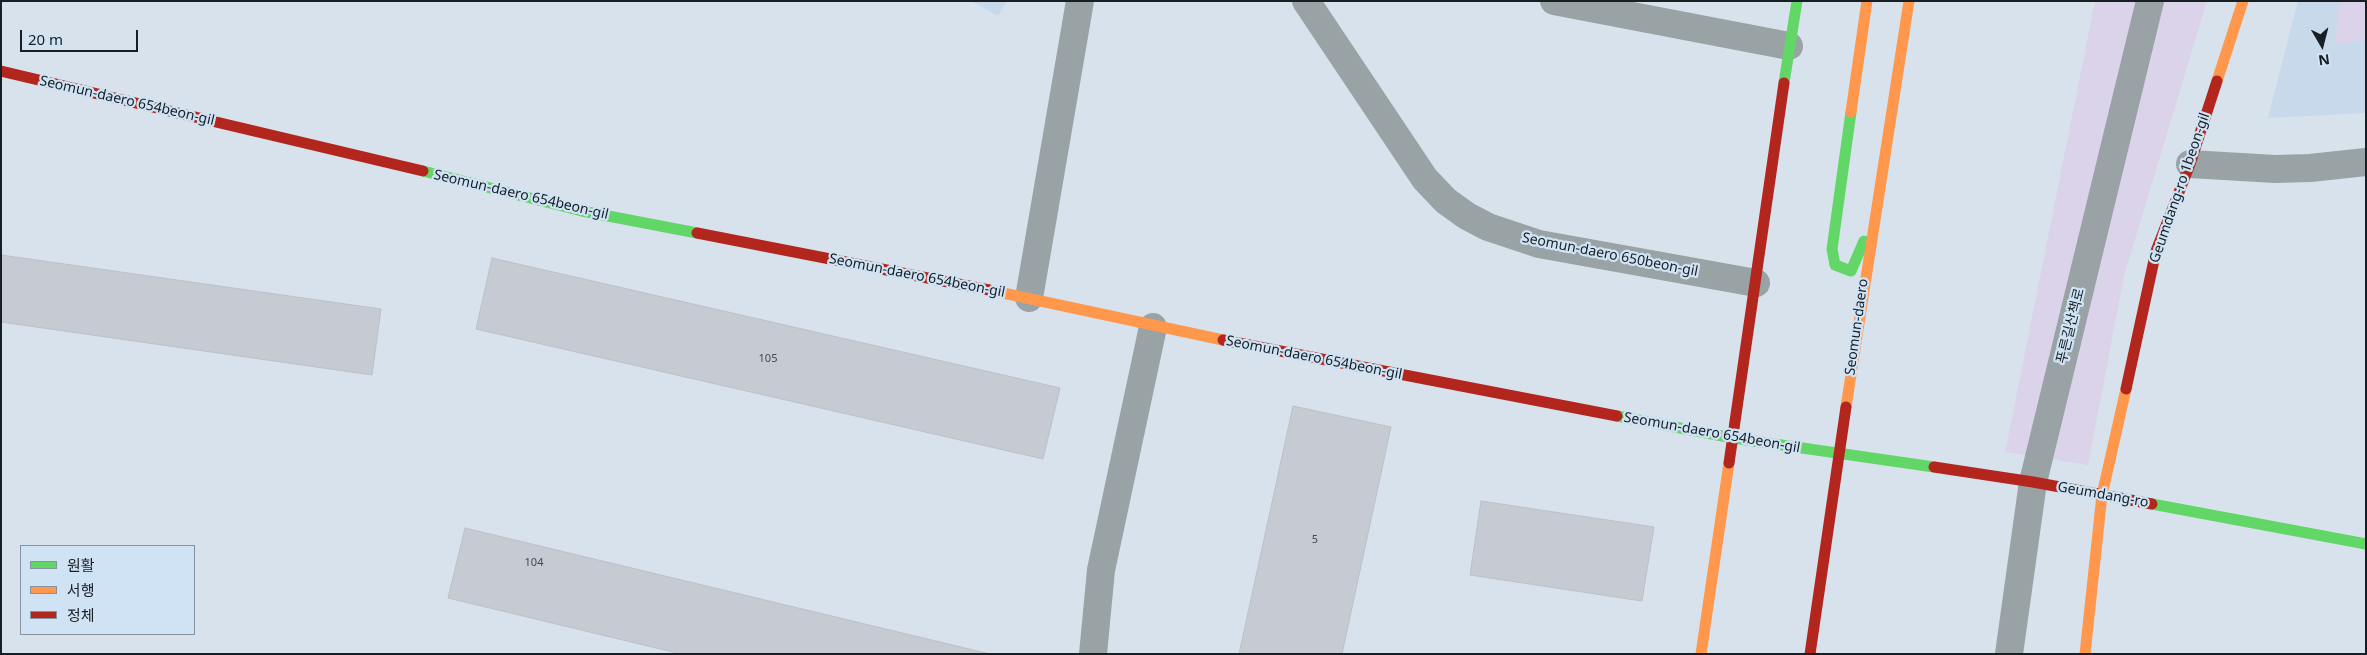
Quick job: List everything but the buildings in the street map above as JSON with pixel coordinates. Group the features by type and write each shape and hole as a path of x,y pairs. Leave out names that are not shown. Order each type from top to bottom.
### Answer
{"street":[{"path":"1028,298 1080,1"},
{"name":"Seomun-daero 650beon-gil","path":"1306,1 1425,179 1446,200 1467,216 1488,227 1540,244 1756,283"},
{"path":"1554,1 1789,46"},
{"path":"1701,654 1789,46 1798,1"},
{"path":"1867,1 1834,228 1832,249 1835,265 1851,271 1856,264 1877,198"},
{"name":"Seomun-daero","path":"1810,654 1877,198 1909,1"},
{"name":"푸른길산책로","path":"2008,654 2033,482 2150,1"},
{"name":"Geumdang-ro 1beon-gil","path":"2085,654 2102,495 2156,251 2190,164 2243,1"},
{"name":"Seomun-daero 654beon-gil","path":"1,71 268,133 582,210 1028,298 1153,327 1733,438 1839,454"},
{"path":"2190,164 2238,168 2292,168 2366,162"},
{"path":"1093,654 1101,570 1153,327"},
{"name":"Geumdang-ro","path":"1839,454 2033,482 2366,544"}],"shaded area":[{"path":"971,1 1007,1 998,16"},
{"path":"2095,1 2207,1 2124,276 2088,465 2005,452"},
{"path":"2298,1 2366,1 2366,113 2268,118"},
{"path":"2339,1 2366,1 2366,40 2335,44"}],"traffic: fast":[{"path":"1784,83 1797,1"},
{"path":"1851,112 1832,249 1835,265 1851,271 1864,241"},
{"path":"423,171 582,211 697,233"},
{"path":"1617,416 1733,438 1934,467"},
{"path":"2152,504 2366,544"}],"traffic: slow":[{"path":"1851,112 1867,1"},
{"path":"1846,407 1909,1"},
{"path":"2217,81 2243,1"},
{"path":"989,290 1223,340"},
{"path":"2085,654 2102,495 2126,389"},
{"path":"1701,654 1729,463"}],"traffic: jam":[{"path":"1,71 423,171"},
{"path":"2126,389 2156,251 2190,164 2217,81"},
{"path":"1729,463 1784,83"},
{"path":"697,233 989,290"},
{"path":"1223,340 1617,416"},
{"path":"1810,654 1846,407"},
{"path":"1934,467 2033,482 2152,504"}]}
